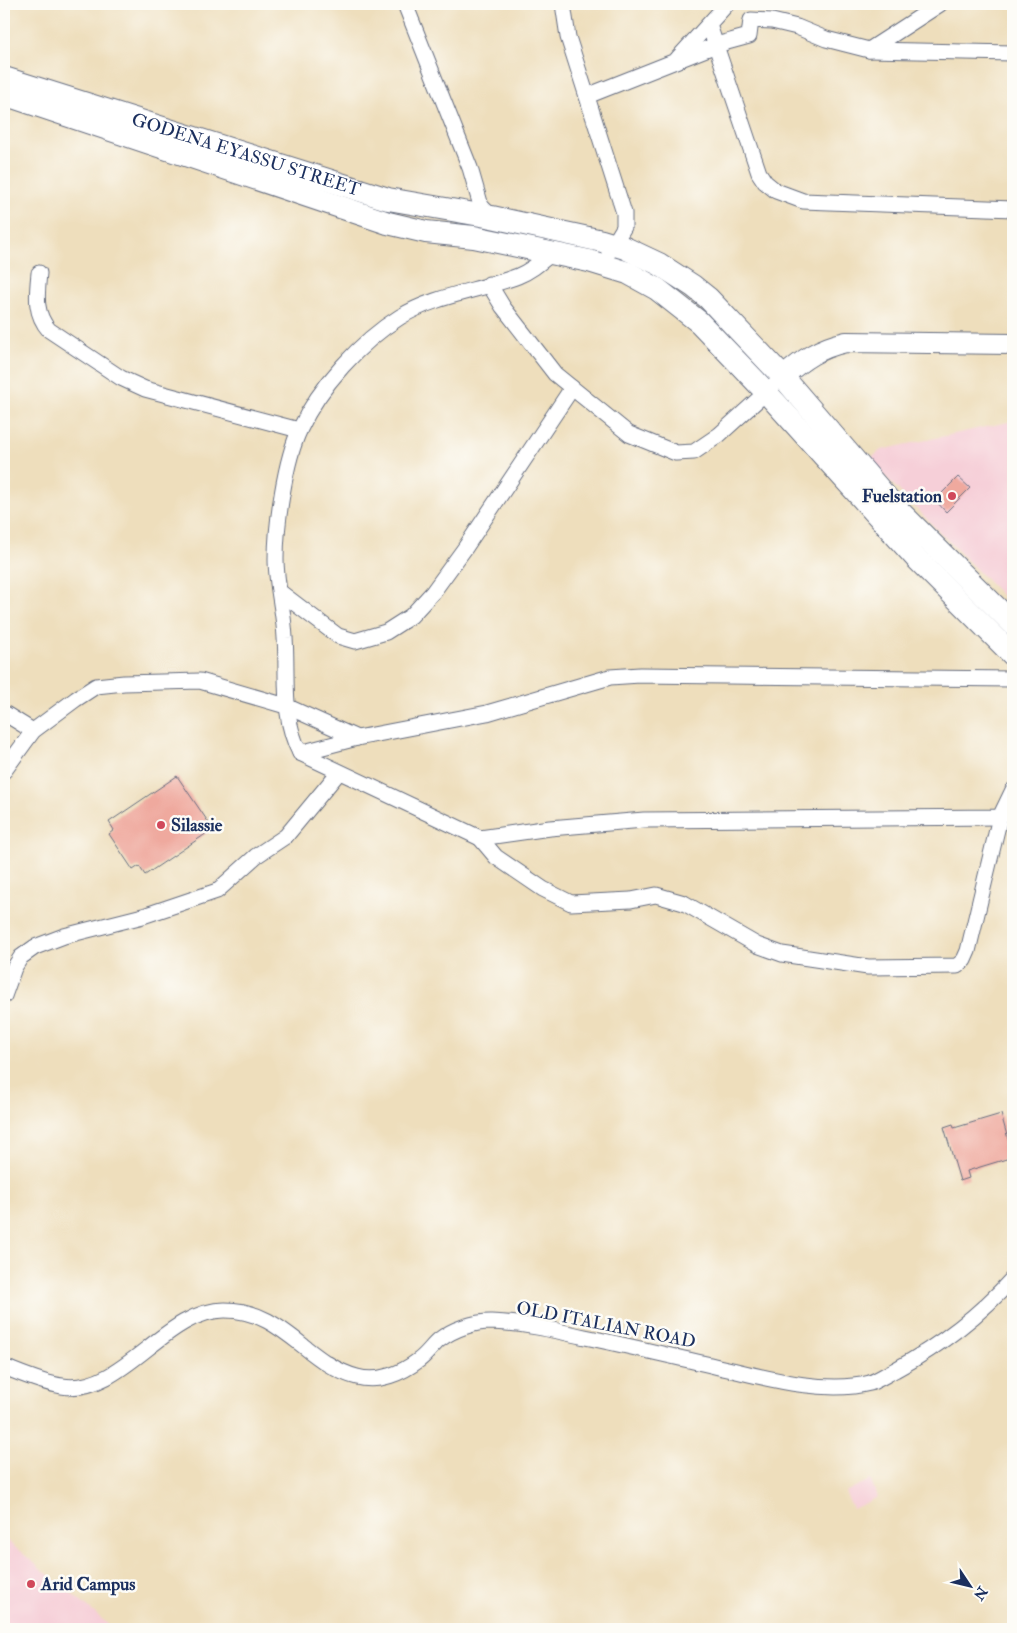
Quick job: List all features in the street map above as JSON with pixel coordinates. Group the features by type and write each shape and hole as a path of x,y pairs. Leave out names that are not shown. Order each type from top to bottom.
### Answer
{"main road":[{"name":"GODENA EYASSU STREET","path":"4,78 388,199 492,218 614,245 641,255 694,286 708,298 783,377 886,511"},
{"name":"GODENA EYASSU STREET","path":"4,94 388,223 426,232 474,237 552,253 601,264 628,273 657,289 699,322 766,392 886,511"},
{"path":"886,511 922,549 1013,655"},
{"path":"922,549 1013,624"}],"street":[{"path":"405,4 470,168 481,206 492,218"},
{"path":"563,4 568,37 621,200 624,226 601,264"},
{"path":"674,63 727,4"},
{"path":"869,50 940,4"},
{"path":"587,96 716,45 749,36 751,20 772,21 797,27 826,39 869,50 1013,53"},
{"path":"709,25 753,159 764,182 776,191 803,201 1013,208"},
{"path":"552,253 534,267 518,276 428,304 401,316 374,335 337,373 308,413 299,430 282,502 276,558 285,638 286,706 295,742 300,753 480,838 496,857 543,889 571,903 631,900 656,895 684,903 757,945 782,954 868,967 957,966 964,960 968,951 1000,817 1013,790"},
{"path":"39,273 36,304 42,322 49,330 115,375 145,389 299,430"},
{"path":"489,284 503,307 555,374 629,434 676,454 694,452 719,435 803,360 826,346 846,342 1013,344"},
{"path":"280,592 338,636 355,641 386,632 410,616 433,592 465,548 572,388"},
{"path":"300,753 357,738 487,713 610,677 650,675 1013,679"},
{"path":"4,771 34,732 96,686 124,682 200,681 286,706 357,738"},
{"path":"4,713 34,732"},
{"path":"4,996 14,968 21,957 35,947 64,936 143,916 217,891 256,856 286,836 339,772"},
{"path":"480,838 550,828 644,820 1000,817"},
{"name":"OLD ITALIAN ROAD","path":"4,1366 64,1387 90,1384 118,1370 184,1322 224,1310 256,1315 275,1323 334,1368 359,1378 390,1376 420,1359 440,1339 465,1326 489,1322 532,1326 769,1379 839,1387 872,1382 921,1356 972,1318 1013,1278"}],"shaded area":[{"path":"1013,421 1013,607 869,460 881,450"},
{"path":"870,1480 878,1497 853,1509 845,1492"},
{"name":"Arid Campus","path":"4,1538 114,1629 4,1629"}],"building":[{"path":"958,477 970,488 946,512 935,500"},
{"name":"Silassie","path":"177,776 213,829 145,875 139,866 133,870 109,834 114,830 109,822"},
{"path":"1001,1114 1013,1157 967,1171 969,1178 960,1181 944,1127 953,1124 954,1128"}],"place":[{"name":"Fuelstation","path":"952,496"},
{"name":"Silassie","path":"161,825"},
{"name":"Arid Campus","path":"31,1584"}]}
